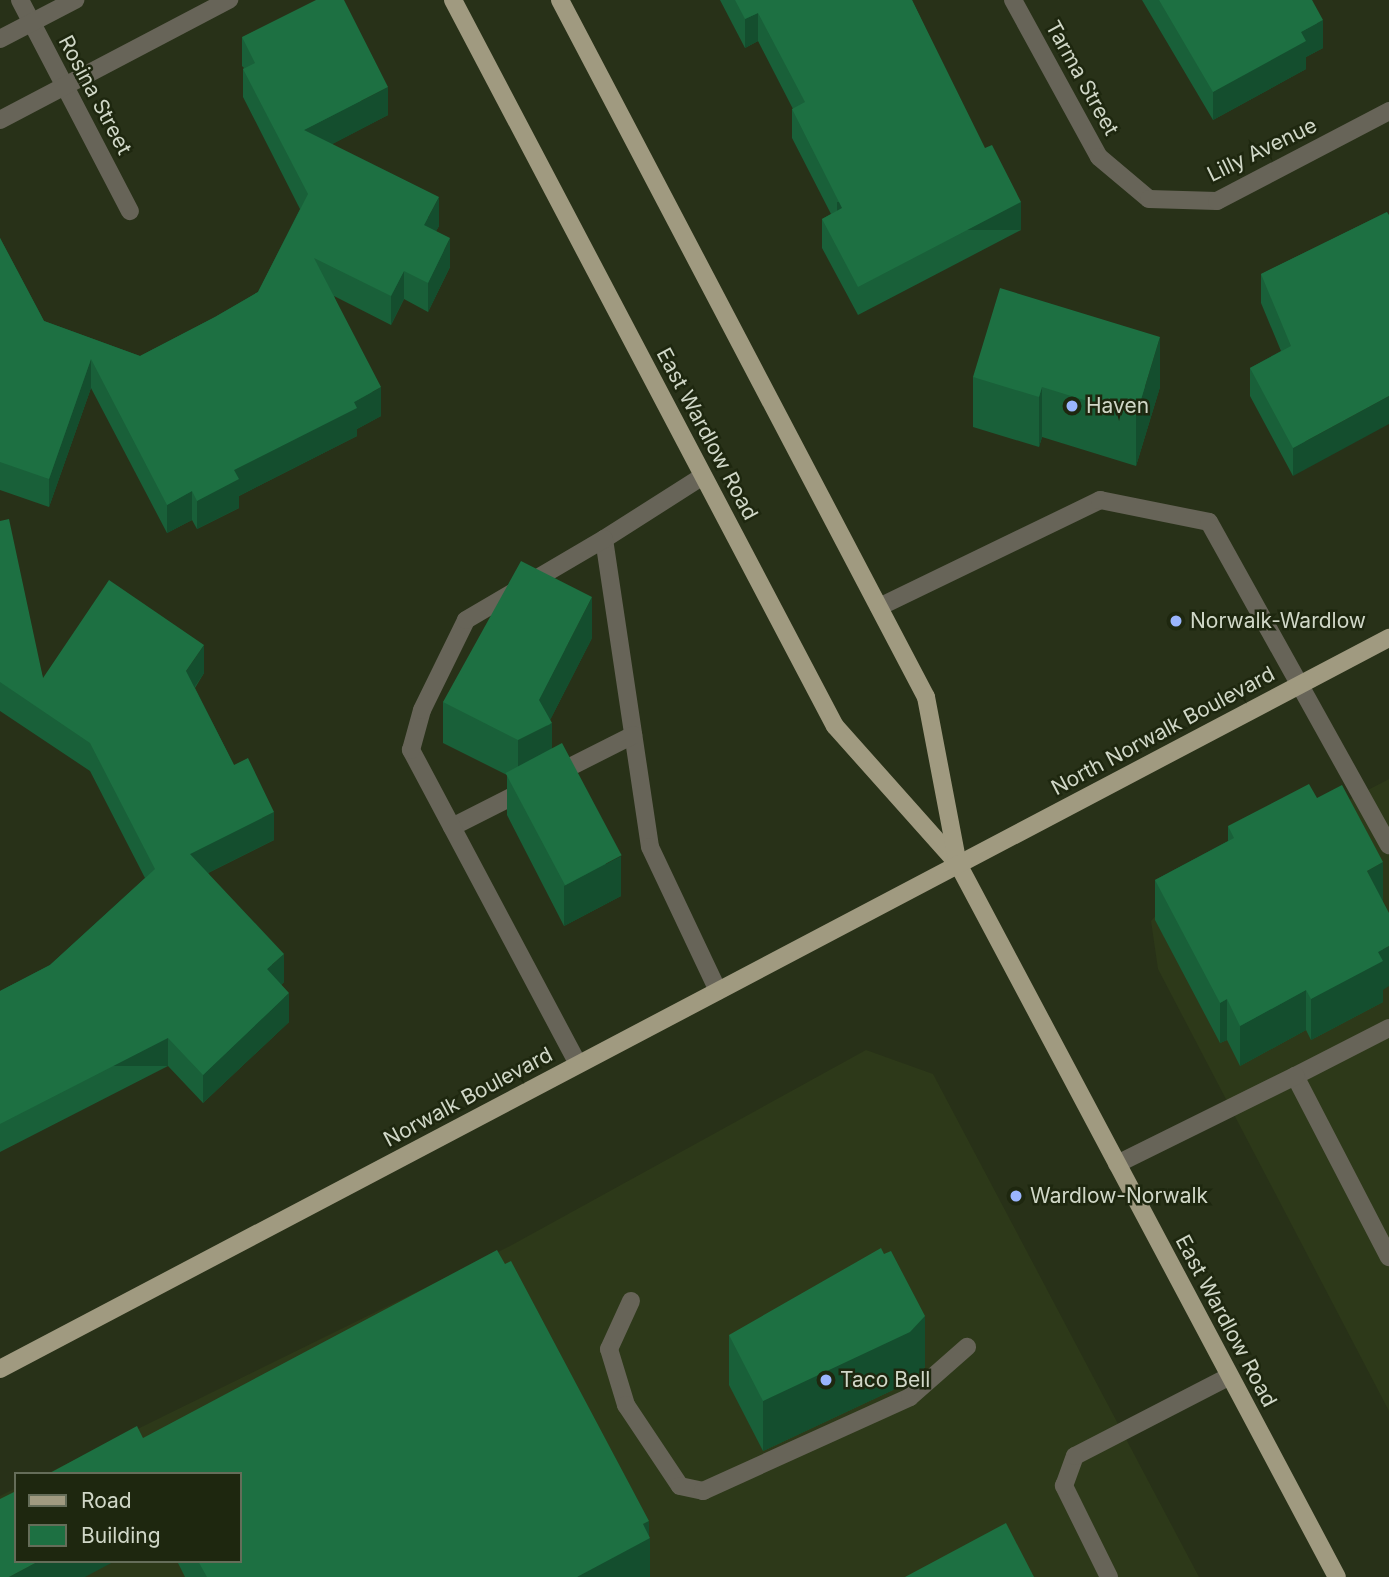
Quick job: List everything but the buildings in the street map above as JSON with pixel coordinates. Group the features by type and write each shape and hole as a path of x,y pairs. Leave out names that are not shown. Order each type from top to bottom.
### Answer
{"main road":[{"name":"East Wardlow Road","path":"453,0 835,726 958,864 1337,1577"},
{"name":"East Wardlow Road","path":"560,0 926,697 958,864"},
{"name":"North Norwalk Boulevard","path":"958,864 1389,638"},
{"name":"Norwalk Boulevard","path":"0,1369 958,864"}],"street":[{"name":"Rosina Street","path":"20,0 130,211"},
{"path":"0,39 75,0"},
{"path":"0,120 229,0"},
{"name":"Tarma Street","path":"1013,0 1099,157 1149,199"},
{"name":"Lilly Avenue","path":"1149,199 1217,201 1389,111"},
{"path":"578,1064 411,750 422,710 466,620 604,539 703,476"},
{"path":"878,607 1100,500 1209,522 1389,845"},
{"path":"604,539 650,847 719,990"},
{"path":"452,827 633,735"},
{"path":"1117,1164 1389,1028"},
{"path":"1295,1076 1389,1257"},
{"path":"631,1301 609,1349 626,1405 680,1486 703,1491 910,1397 967,1348"},
{"path":"1110,1577 1065,1486 1075,1456 1230,1376"}],"shaded area":[{"path":"1389,779 1389,1411 1158,969 1151,921 1179,889"},
{"path":"866,1050 933,1074 1199,1577 0,1577 0,1496 14,1489 14,1563 242,1563 242,1472 50,1472 510,1246"}],"place":[{"name":"Haven","path":"1072,406"},
{"name":"Norwalk-Wardlow","path":"1176,621"},
{"name":"Wardlow-Norwalk","path":"1016,1196"},
{"name":"Taco Bell","path":"826,1380"}]}
